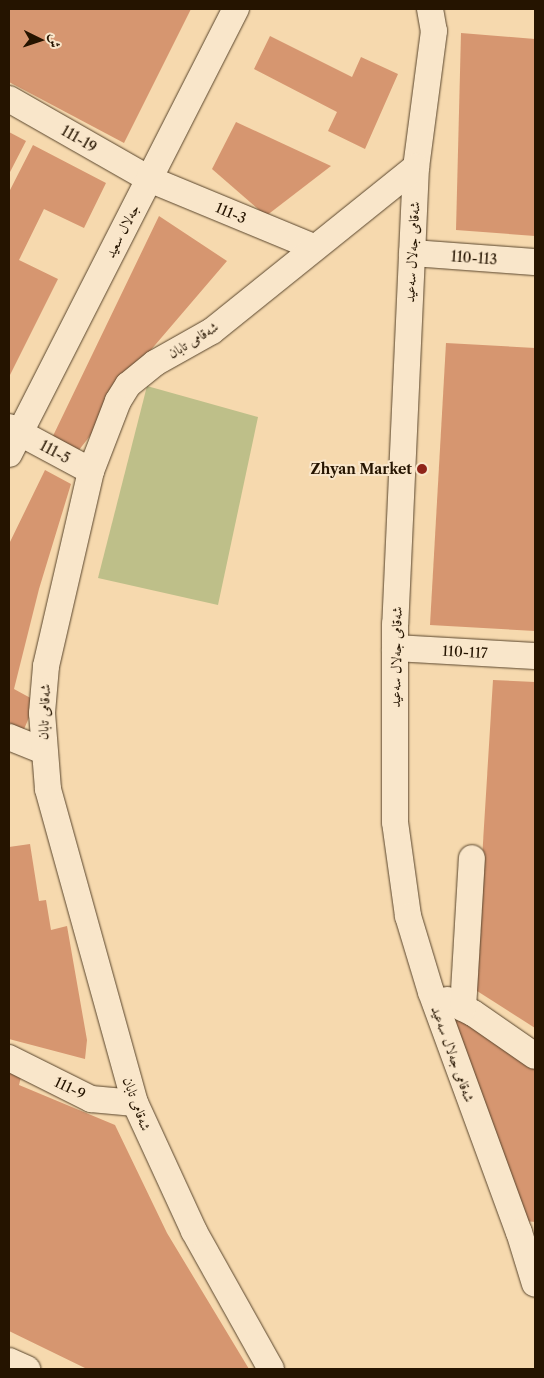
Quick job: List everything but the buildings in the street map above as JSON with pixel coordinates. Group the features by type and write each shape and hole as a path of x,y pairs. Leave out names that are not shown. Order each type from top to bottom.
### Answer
{"street":[{"name":"جه‌لال سعید","path":"12,438 149,179 236,9"},
{"name":"شەقامی جەلال سەعید","path":"430,9 434,31 416,167 412,253 395,648 395,822 408,916 431,992 527,1233 535,1284"},
{"name":"111-19","path":"9,100 149,179"},
{"name":"شەقامی تابان","path":"271,1369 194,1231 135,1103 48,789 43,751 46,666 91,471 118,401 139,374 212,331 312,247 416,167"},
{"name":"111-3","path":"149,179 312,247"},
{"name":"110-113","path":"412,253 535,262"},
{"name":"111-5","path":"12,438 91,471"},
{"name":"110-117","path":"395,648 535,656"},
{"path":"9,737 43,751"},
{"path":"463,1008 472,858"},
{"path":"431,992 463,1008 535,1056"},
{"name":"111-9","path":"9,1058 91,1099 135,1103"},
{"path":"9,1361 27,1369"}],"green space":[{"path":"147,386 258,417 218,605 98,578"}],"place":[{"name":"Zhyan Market","path":"422,469"}]}
